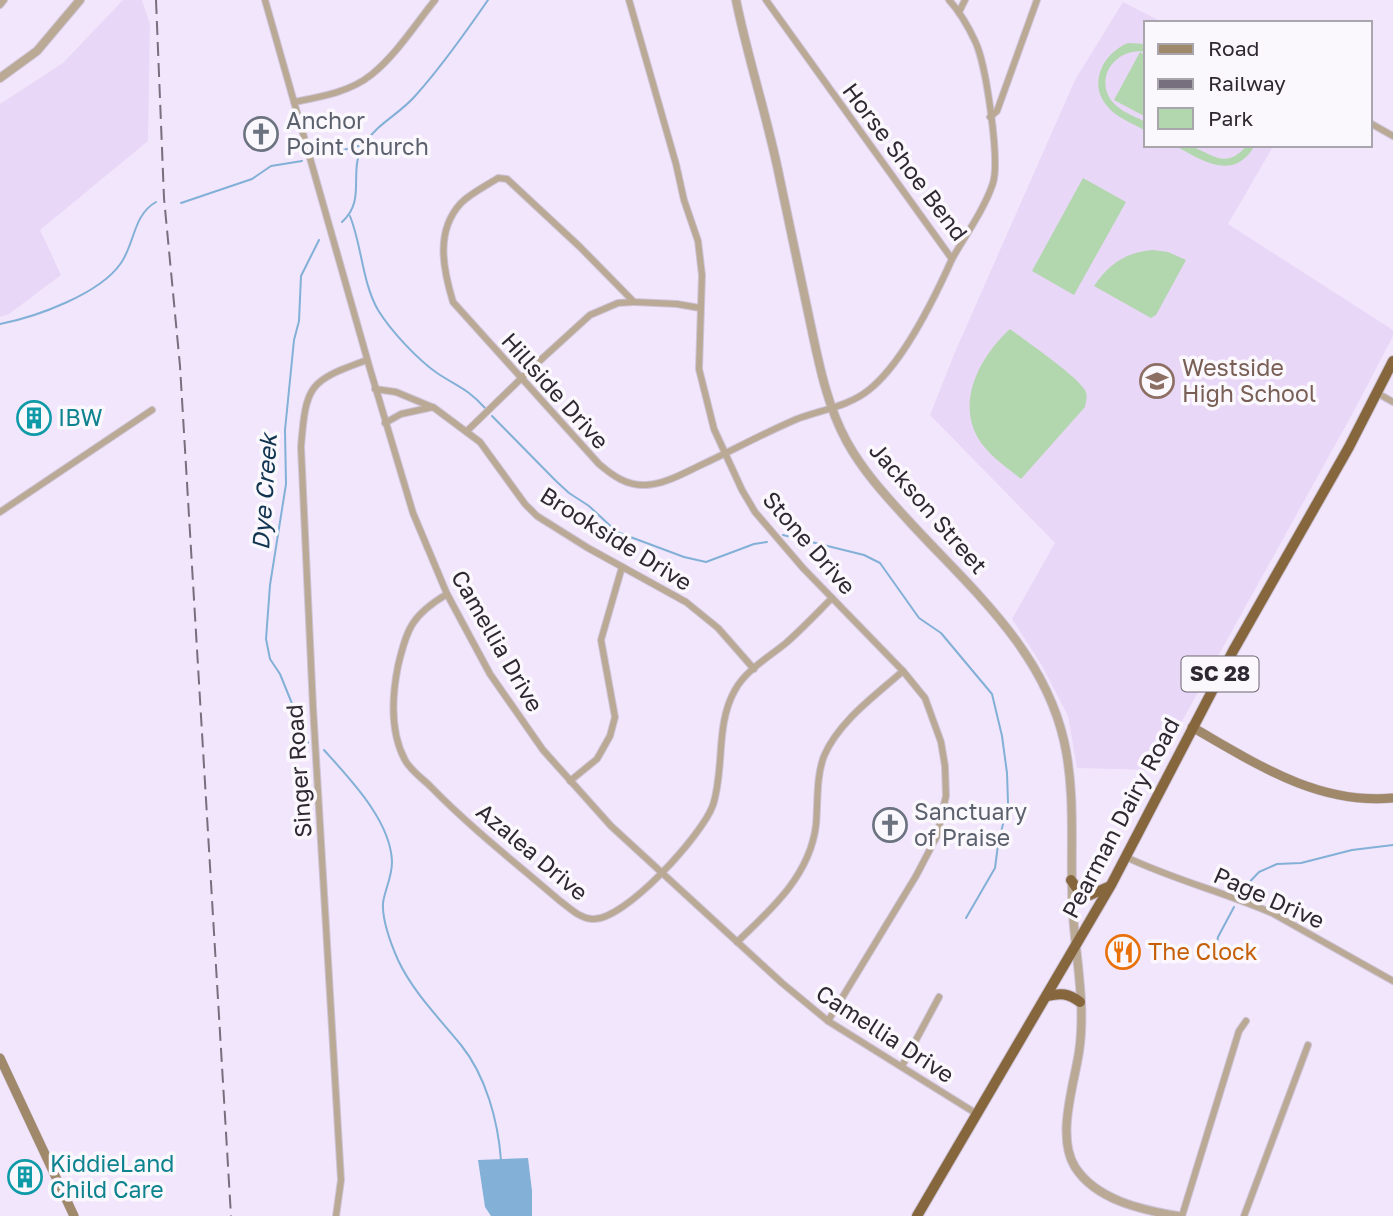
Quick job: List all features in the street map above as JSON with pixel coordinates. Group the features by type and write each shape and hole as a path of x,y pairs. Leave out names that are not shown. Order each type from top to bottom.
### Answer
{"highway":[{"name":"Pearman Dairy Road","path":"917,1216 1111,886 1192,727 1393,361"},
{"path":"1071,880 1078,890 1090,895 1111,886"},
{"path":"1047,996 1061,993 1071,995 1080,1002"}],"main road":[{"path":"1192,727 1268,771 1302,786 1353,798 1393,798"},
{"path":"0,1058 74,1216"}],"street":[{"path":"0,5 5,0"},
{"path":"0,78 37,51 80,0"},
{"name":"Camellia Drive","path":"265,0 385,424 413,513 447,594 490,674 537,741 611,826 812,1010 976,1114"},
{"path":"294,102 334,92 370,76 386,61 435,0"},
{"name":"Stone Drive","path":"629,0 684,200 698,241 702,275 699,369 714,429 755,512 925,698 941,742 946,796 941,822 916,876 828,1021"},
{"name":"Jackson Street","path":"736,0 771,139 817,354 832,407 848,442 873,481 1003,621 1042,681 1057,716 1069,769 1071,880 1080,1002 1079,1051 1066,1128 1068,1152 1080,1173 1115,1199 1145,1210 1180,1216"},
{"name":"Horse Shoe Bend","path":"766,0 952,259 993,182 995,167 983,64 976,42 949,0"},
{"path":"959,12 965,0"},
{"path":"990,117 996,111 1037,0"},
{"path":"1372,124 1393,136"},
{"name":"Hillside Drive","path":"634,302 507,179 498,177 462,202 450,218 442,238 453,302 599,464 631,485 648,485 674,478 796,420 852,400 869,390 881,379 931,305 952,259"},
{"path":"467,431 590,315 618,303 677,304 700,308"},
{"name":"Singer Road","path":"336,1216 341,1180 313,707 301,447 304,408 314,387 325,377 367,360"},
{"name":"Brookside Drive","path":"375,389 396,392 433,407 467,431 480,442 525,504 537,516 685,602 718,628 754,669"},
{"path":"1377,393 1393,402"},
{"path":"385,424 401,414 433,407"},
{"path":"0,512 152,410"},
{"path":"570,781 597,759 610,736 615,717 601,640 622,567"},
{"name":"Azalea Drive","path":"447,594 417,615 401,653 393,689 395,732 405,762 464,818 578,915 593,919 611,915 634,898 696,835 707,817 715,795 721,733 735,689 832,598"},
{"path":"737,942 788,892 802,869 815,829 824,757 832,741 847,723 903,671"},
{"name":"Page Drive","path":"1126,857 1158,872 1272,913 1393,982"},
{"path":"902,1066 939,997"},
{"path":"1180,1216 1239,1031 1246,1020"},
{"path":"1244,1216 1308,1045"},
{"path":"1137,1216 1145,1210"}],"shaded area":[{"path":"123,0 142,0 150,24 148,141 40,230 61,275 9,314 0,317 0,104 63,63"},
{"name":"Westside High School","path":"1123,2 1160,21 1144,21 1144,147 1273,147 1228,224 1393,330 1393,336 1355,409 1155,770 1077,768 1068,716 1041,664 1012,619 1055,543 930,415 1075,80"}],"green space":[{"path":"1128,43 1144,44 1144,52 1128,53 1113,63 1108,70 1106,87 1116,106 1144,121 1144,130 1112,111 1099,89 1101,70 1111,54"},
{"path":"1140,52 1144,55 1144,116 1114,100"},
{"path":"1178,147 1193,147 1226,159 1240,153 1245,147 1254,147 1247,157 1227,166 1195,157"},
{"path":"1083,178 1126,202 1074,295 1032,271"},
{"path":"1153,250 1168,252 1186,260 1156,315 1151,318 1094,286 1119,260 1134,253"},
{"path":"1010,329 1072,376 1087,396 1085,407 1021,479 987,450 976,435 971,419 970,402 979,370 987,355"}],"water":[{"path":"528,1158 532,1216 491,1216 485,1207 478,1160"}],"waterway":[{"name":"Dye Creek","path":"342,222 354,204 357,163 365,143 426,84 488,0"},
{"path":"321,156 362,145"},
{"path":"181,203 252,179 271,166 302,161"},
{"path":"0,324 49,310 98,285 121,263 143,214 156,202"},
{"path":"350,216 369,288 383,318 421,360 485,408"},
{"name":"Dye Creek","path":"308,743 280,674 270,659 266,639 270,585 286,484 285,430 294,340 299,321 301,276 319,240"},
{"path":"492,416 556,481 617,532 684,557 706,562 754,544 767,542"},
{"path":"783,535 864,555 880,563 919,618 941,633 992,694 1002,736 1008,803 995,868 966,918"},
{"name":"Dye Creek","path":"324,750 367,802 385,831 392,862 383,903 390,940 411,983 470,1057 484,1085 494,1115 501,1160"},
{"path":"1242,890 1259,872 1277,864 1301,863 1352,850 1393,845"},
{"path":"1214,959 1218,937 1234,907"}],"railway":[{"path":"156,0 164,198 180,366 231,1216"}],"place":[{"name":"Anchor Point Church","path":"261,134"},
{"name":"Westside High School","path":"1157,381"},
{"name":"IBW","path":"34,418"},
{"name":"Sanctuary of Praise","path":"890,825"},
{"name":"The Clock","path":"1123,952"},
{"name":"KiddieLand Child Care","path":"25,1177"}]}
